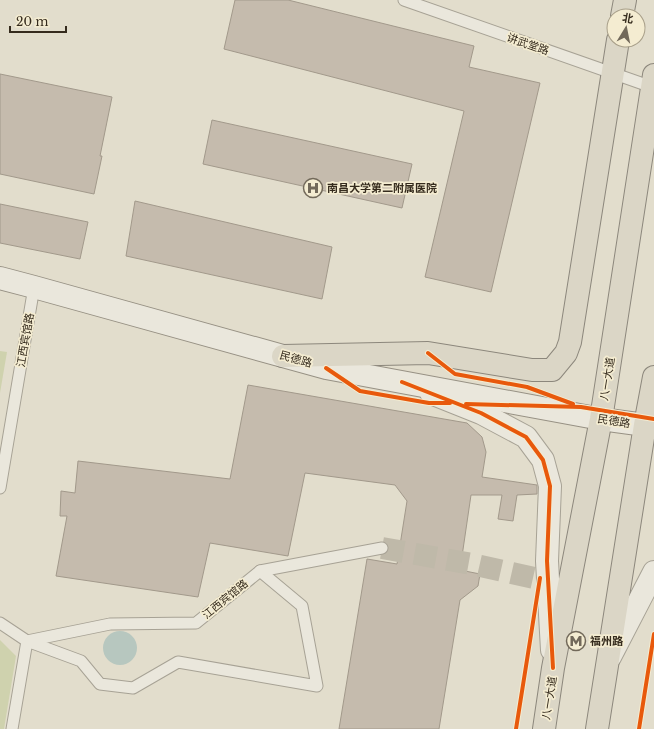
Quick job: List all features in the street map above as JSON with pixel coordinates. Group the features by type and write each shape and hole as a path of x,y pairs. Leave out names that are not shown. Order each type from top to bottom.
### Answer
{"highway":[{"path":"283,356 428,353 532,370 552,370 566,353 570,342 617,48"},
{"name":"八一大道","path":"544,729 601,419 653,81"},
{"path":"597,729 608,660 651,425 654,377"}],"main road":[{"name":"民德路","path":"0,278 326,368 601,419 651,425"},
{"path":"402,382 481,413 526,437 543,460 550,486 547,561 554,668"},
{"path":"608,660 654,572"}],"lane":[{"name":"讲武堂路","path":"404,0 613,74 653,81"},
{"name":"江西宾馆路","path":"0,488 4,439 34,287"},
{"name":"江西宾馆路","path":"27,641 110,624 196,623 260,571 382,548"},
{"path":"0,623 27,641 81,661 100,684 133,688 178,662 317,686 302,606 260,571"},
{"path":"12,729 27,641"}],"green space":[{"path":"0,351 7,352 0,393"},
{"path":"0,640 16,656 4,729 0,729"}],"shaded area":[{"path":"120,631 126,632 132,636 136,642 136,654 132,660 126,664 120,665 114,664 108,660 104,654 103,648 104,642 108,636 114,632"}],"building":[{"path":"235,0 288,0 474,46 469,67 540,83 491,292 425,277 464,111 224,49"},
{"path":"0,74 112,97 94,194 0,174"},
{"path":"212,120 412,164 402,208 203,164"},
{"path":"135,201 332,247 322,299 126,256"},
{"path":"0,204 88,222 80,259 0,243"},
{"path":"248,385 467,423 482,437 486,452 482,477 537,485 537,494 517,495 513,521 498,519 502,495 471,495 460,570 480,574 478,586 460,600 439,729 339,729 367,559 397,564 407,501 395,485 305,473 288,556 210,543 198,597 56,576 67,516 60,516 61,491 75,493 78,461 230,479"}],"tunnel":[{"path":"382,548 472,564 548,580"}],"cycle path":[{"path":"428,353 455,374 527,387 573,404"},
{"path":"326,368 360,391 429,403 450,403"},
{"path":"402,382 481,413 526,437 543,460 550,486 547,561 553,668"},
{"path":"466,404 581,407 654,419"},
{"path":"516,729 540,578"},
{"path":"639,729 654,634"}],"place":[{"name":"南昌大学第二附属医院","path":"313,188"},
{"name":"福州路","path":"576,641"}]}
